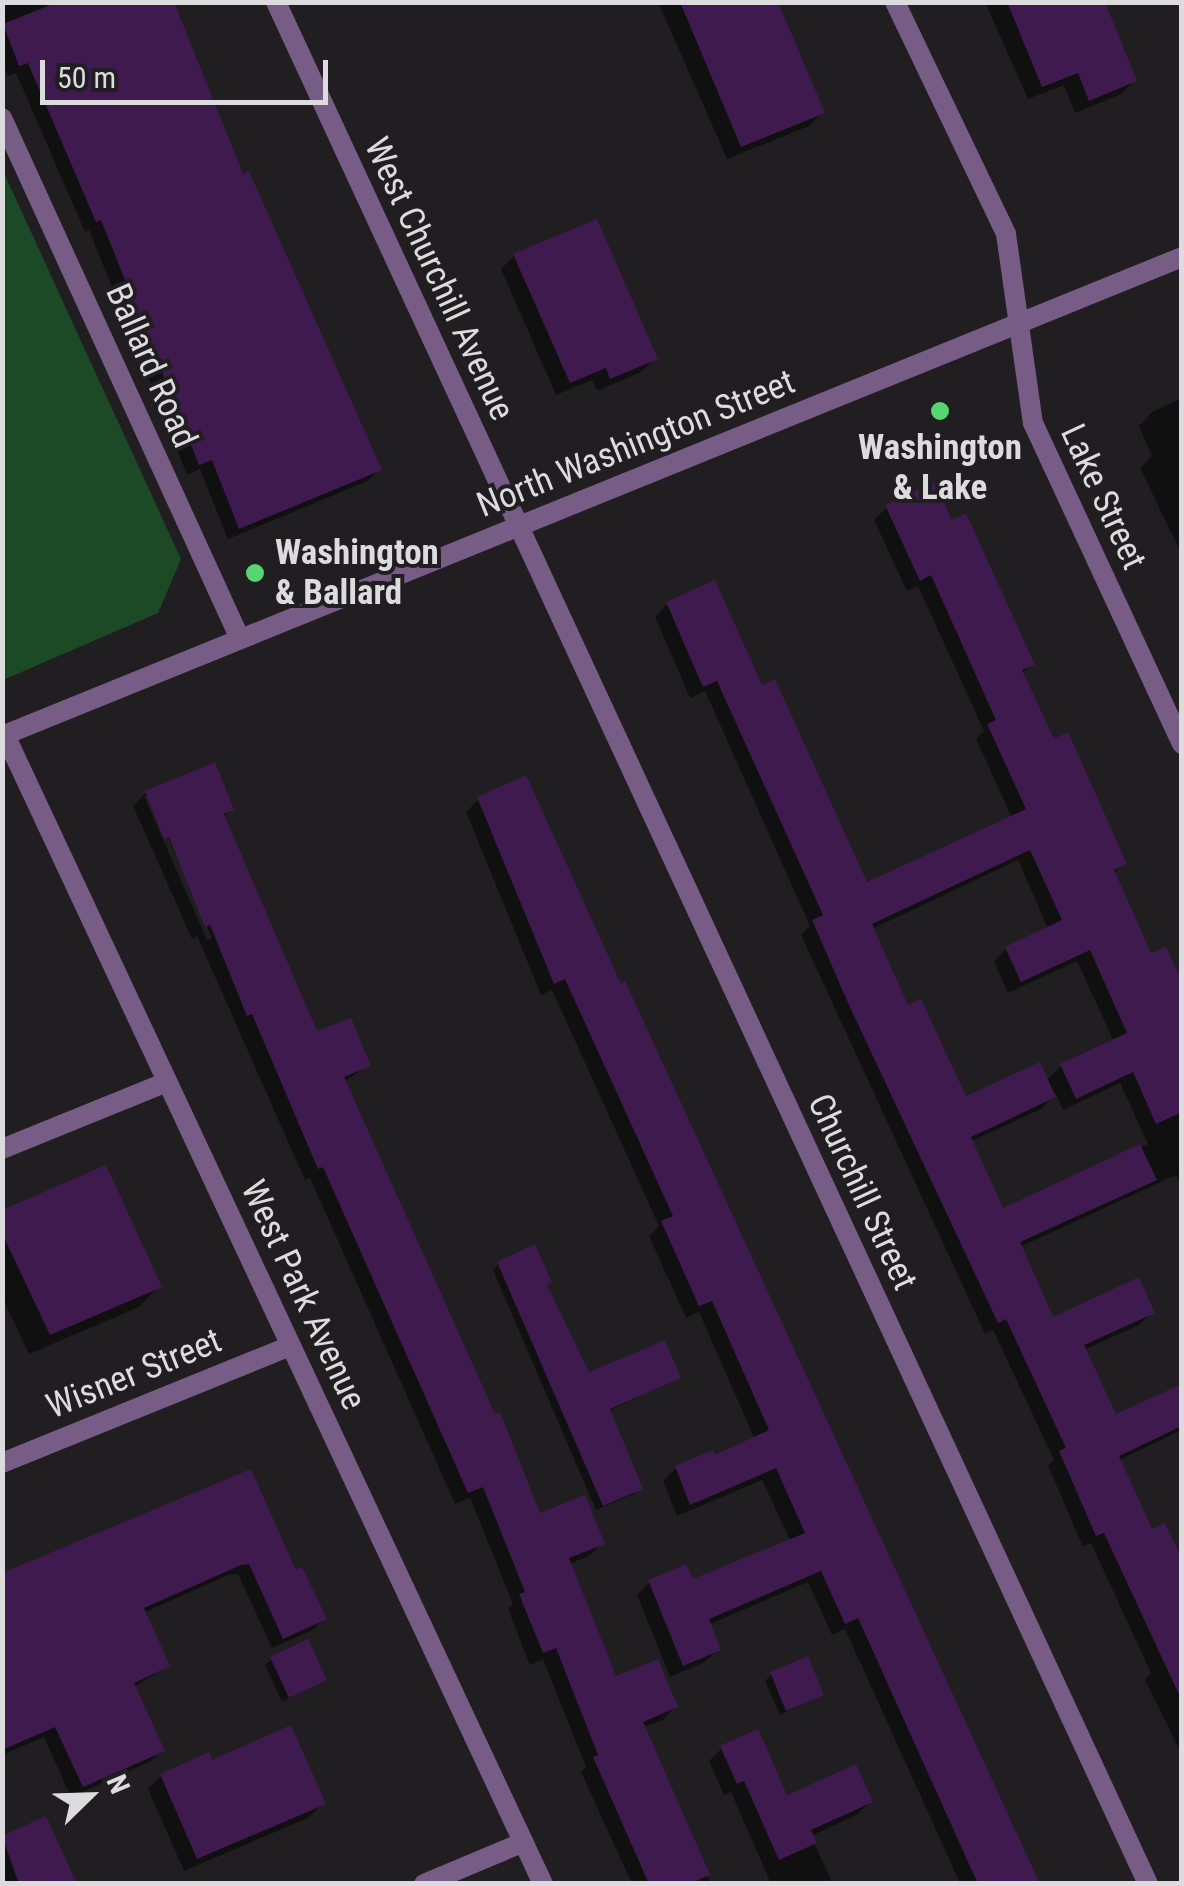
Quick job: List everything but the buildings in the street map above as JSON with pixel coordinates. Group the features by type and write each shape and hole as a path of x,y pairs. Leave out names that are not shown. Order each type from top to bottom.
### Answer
{"street":[{"name":"West Churchill Avenue","path":"276,2 518,527"},
{"name":"Lake Street","path":"895,2 1006,234 1033,423 1182,744"},
{"name":"Ballard Road","path":"2,118 240,640"},
{"name":"North Washington Street","path":"4,735 1182,258"},
{"name":"Churchill Street","path":"518,527 1148,1884"},
{"name":"West Park Avenue","path":"4,735 542,1884"},
{"path":"2,1150 167,1082"},
{"name":"Wisner Street","path":"2,1462 290,1346"},
{"path":"424,1884 524,1842"}],"green space":[{"path":"3,171 181,559 158,613 3,680"}],"place":[{"name":"Washington & Lake","path":"940,411"},
{"name":"Washington & Ballard","path":"255,573"}]}
